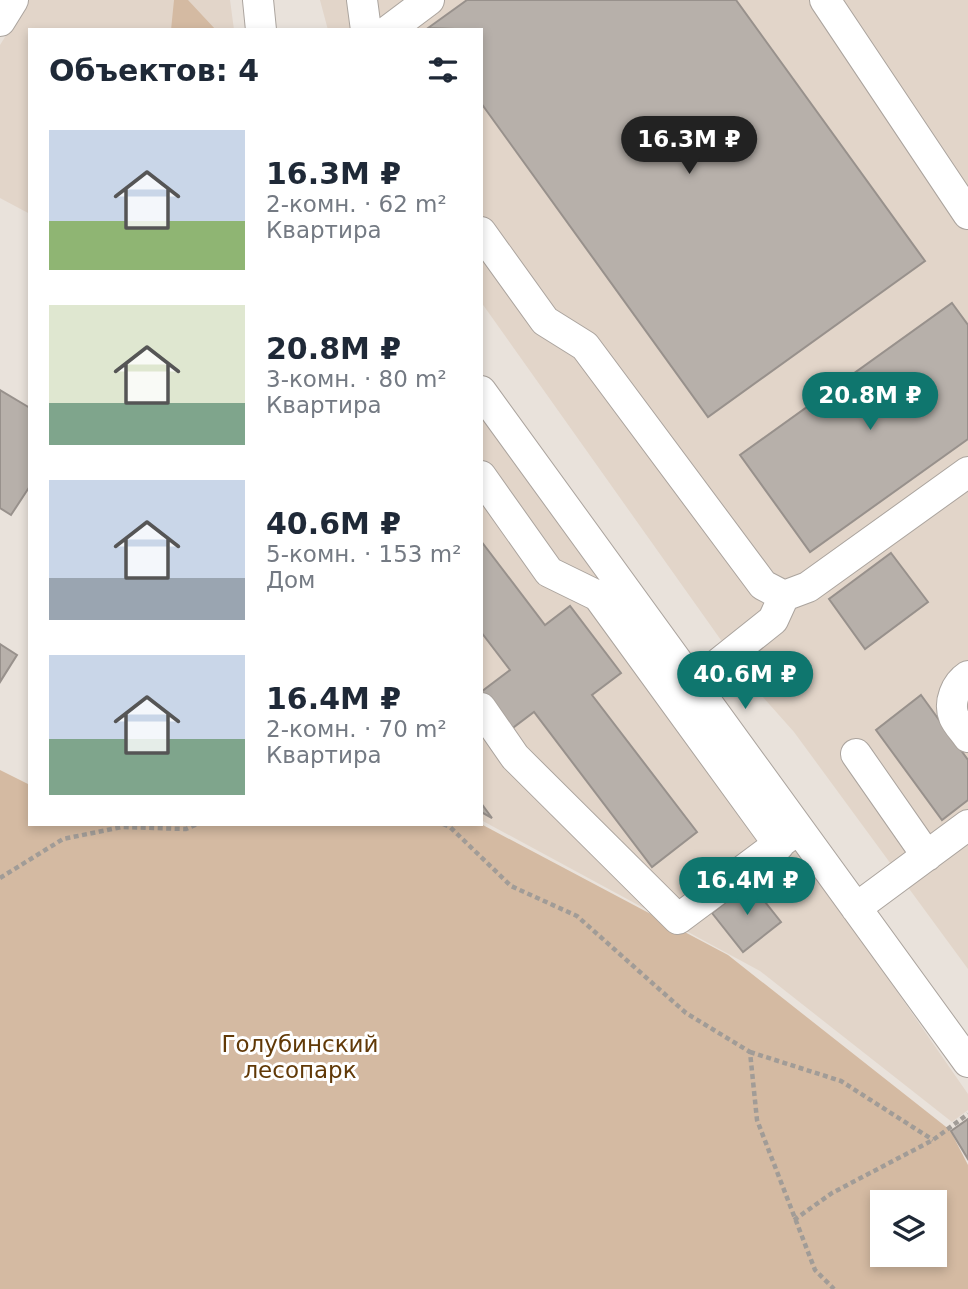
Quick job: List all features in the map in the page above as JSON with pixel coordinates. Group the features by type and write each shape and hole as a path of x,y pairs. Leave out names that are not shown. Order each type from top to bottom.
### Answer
{"street":[{"path":"0,21 13,0"},
{"path":"258,0 261,28"},
{"path":"362,0 366,28"},
{"path":"392,28 429,0"},
{"path":"825,0 968,214"},
{"path":"483,235 545,321 585,346 763,584 784,596"},
{"path":"483,394 694,683 789,837"},
{"path":"483,477 512,460 523,449"},
{"path":"694,683 773,620 784,596 808,587 968,472"},
{"path":"483,479 549,572 598,596 789,837 856,908 968,1062"},
{"path":"968,676 959,682 952,701 954,718 968,737"},
{"path":"483,711 515,757 678,919 789,837"},
{"path":"856,754 927,856"},
{"path":"856,908 968,825"}],"path":[{"path":"0,878 63,839 122,827 186,829 193,826"},
{"path":"448,826 511,886 577,916 686,1013 750,1052 841,1081 933,1140"},
{"path":"750,1052 757,1120 815,1270 834,1289"},
{"path":"794,1220 832,1193 933,1140 968,1114"}],"shaded area":[{"path":"28,0 230,0 234,28 28,28 28,213 0,198 0,45"},
{"path":"320,0 968,0 968,969 794,732 755,688 483,305 483,28 327,28"},
{"path":"483,418 790,837 968,1094 968,1110 952,1122 760,971 483,821"}],"green space":[{"path":"174,0 188,0 214,28 171,28"},
{"name":"Голубинский лесопарк","path":"0,770 28,784 28,826 483,825 728,955 950,1130 968,1165 968,1289 0,1289"}],"building":[{"path":"467,0 736,0 925,261 708,417 483,106 483,28 428,28"},
{"path":"952,303 968,325 968,439 810,552 740,455"},
{"path":"0,390 28,407 28,489 11,515 0,508"},
{"path":"483,544 545,625 570,606 621,673 592,695 697,832 652,867 534,712 510,730 483,695 483,690 510,670 483,635"},
{"path":"891,553 928,602 865,649 829,599"},
{"path":"0,644 17,655 0,682"},
{"path":"921,695 968,760 968,800 942,820 876,730"},
{"path":"483,806 492,818 483,813"},
{"path":"750,883 781,922 743,952 712,913"},
{"path":"968,1119 968,1159 951,1131"}]}
